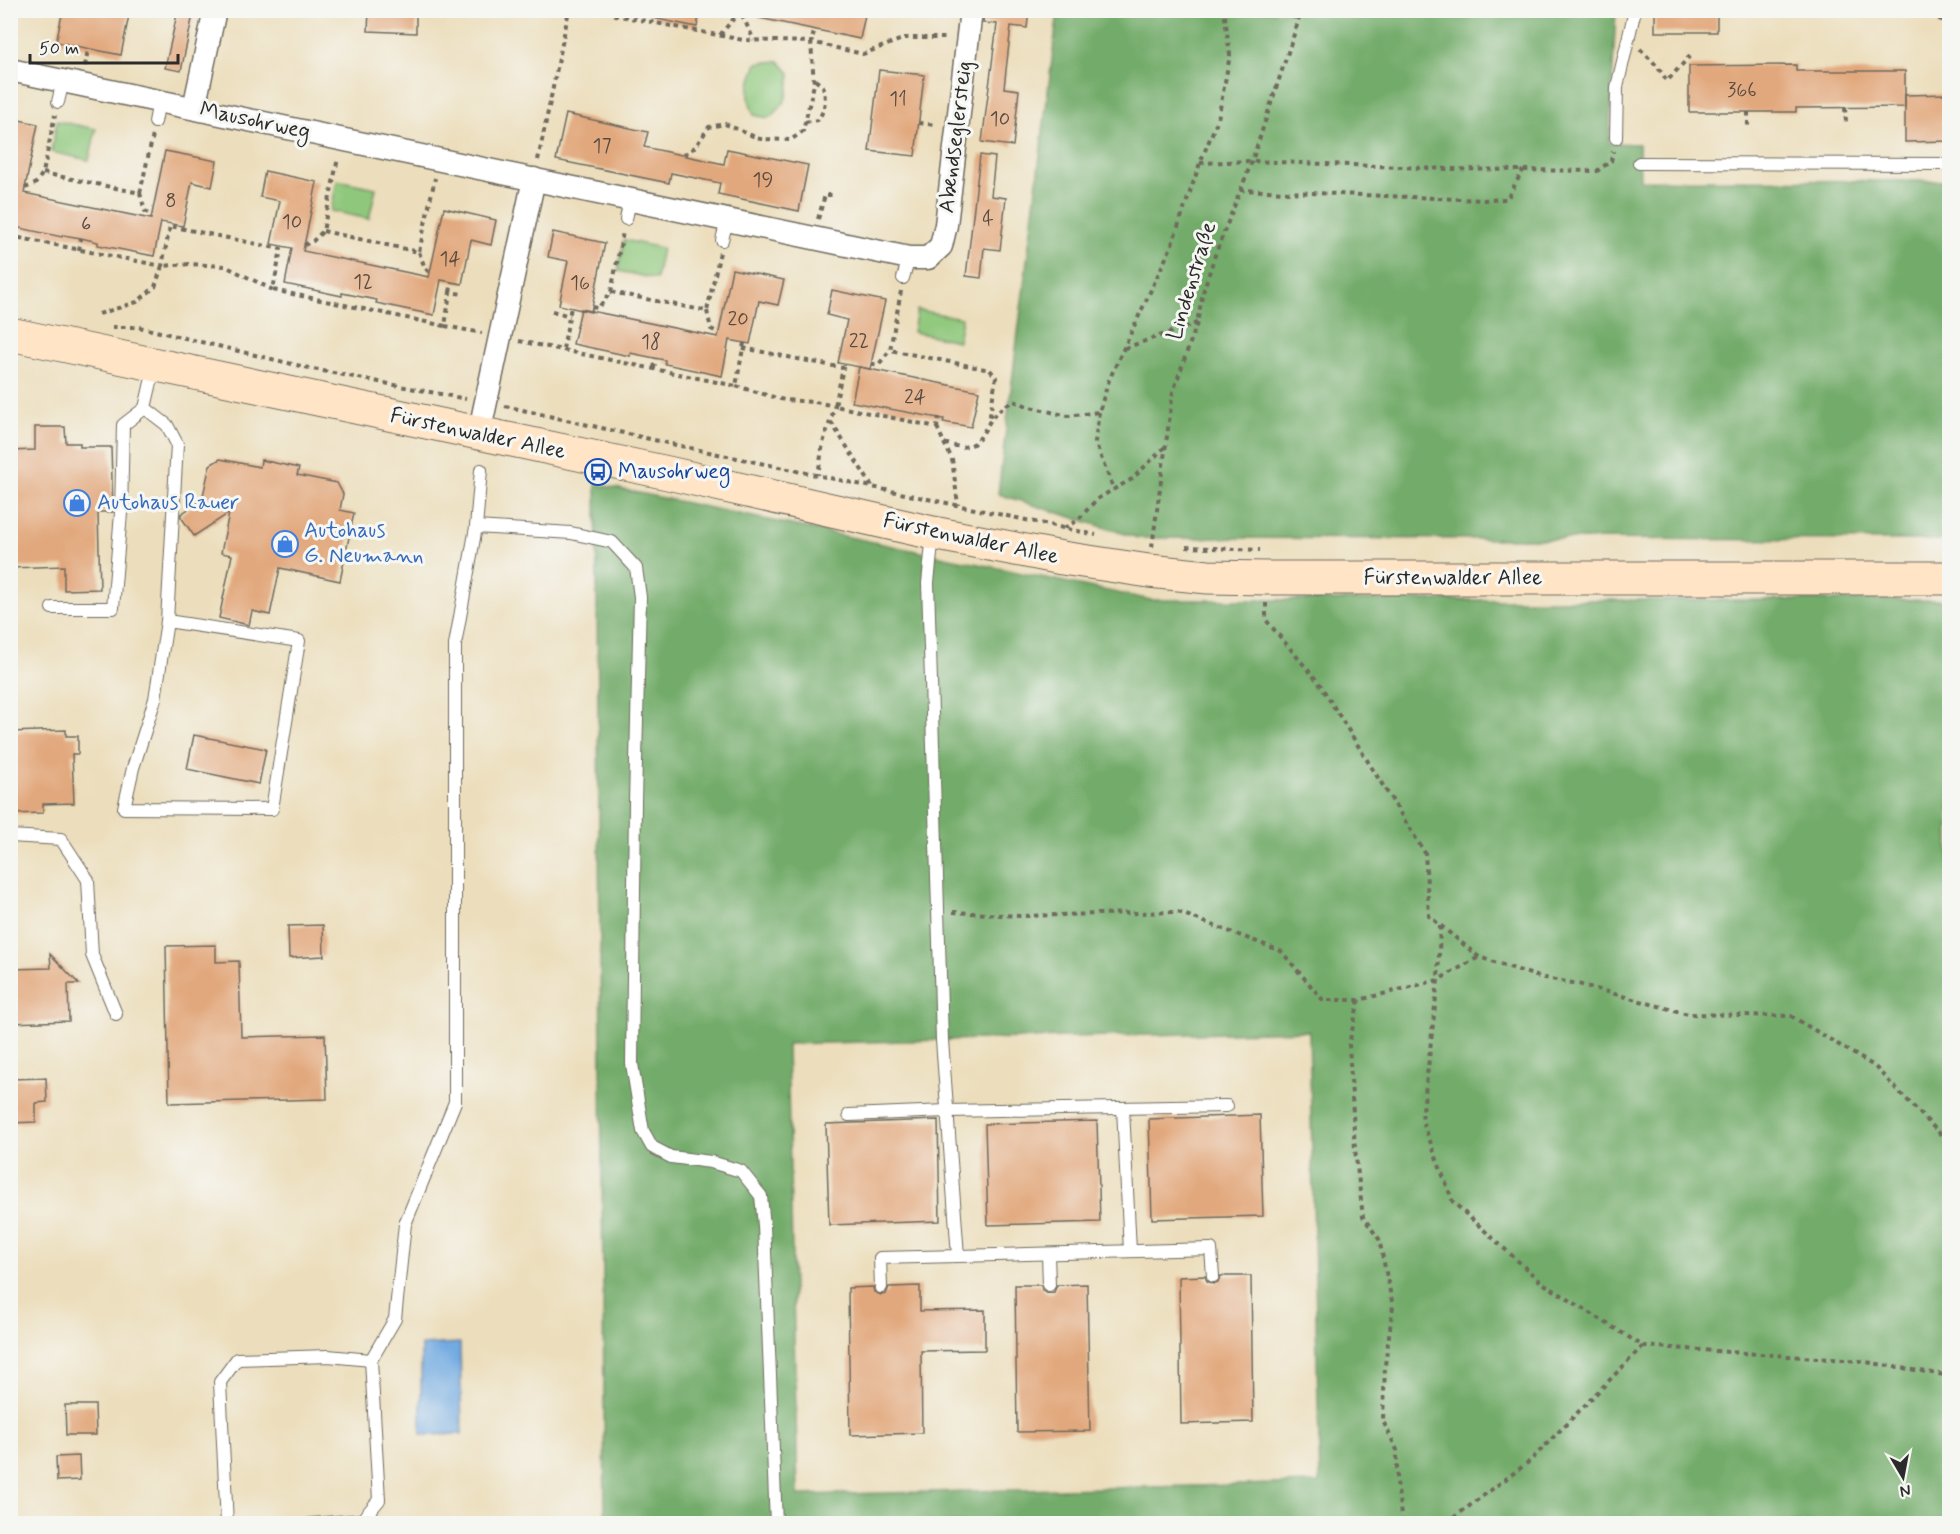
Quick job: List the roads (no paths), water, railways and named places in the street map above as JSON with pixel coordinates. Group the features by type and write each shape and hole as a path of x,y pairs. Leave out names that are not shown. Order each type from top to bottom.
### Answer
{"main road":[{"name":"Fürstenwalder Allee","path":"10,334 668,473 933,533 1062,558 1148,554 1208,577 1950,578"}],"street":[{"path":"194,108 215,10"},
{"name":"Abendseglersteig","path":"914,265 941,246 946,225 971,10"},
{"name":"Mausohrweg","path":"10,70 157,112 194,108 439,159 535,174 628,209 725,230 914,265"},
{"path":"479,434 535,174"}],"lane":[{"path":"1616,138 1617,87 1635,10"},
{"path":"1639,163 1950,164"},
{"path":"52,608 114,608 121,513 123,425 145,408 155,365"},
{"path":"145,408 167,425 177,444 167,621 155,699 133,768 124,808 272,808 299,641 167,621"},
{"path":"310,1524 372,1518 379,1500 371,1360 395,1319 405,1224 455,1102 455,645 476,527 481,470"},
{"path":"476,527 572,533 612,542 636,568 640,597 632,1064 643,1131 652,1147 671,1157 711,1162 741,1171 761,1196 776,1524"},
{"path":"933,533 928,583 942,1040 958,1256"},
{"path":"10,836 61,839 88,880 92,955 116,1014"},
{"path":"849,1115 1227,1106"},
{"path":"1123,1108 1130,1251"},
{"path":"881,1287 880,1258 1211,1249 1213,1276"},
{"path":"1048,1254 1049,1285"},
{"path":"227,1524 220,1382 237,1359 328,1356 371,1360"}],"water":[{"path":"460,1343 462,1434 421,1435 421,1345"}],"place":[{"name":"Mausohrweg","path":"598,472"},
{"name":"Autohaus Rauer","path":"77,503"},
{"name":"Autohaus G. Neumann","path":"285,544"}]}
